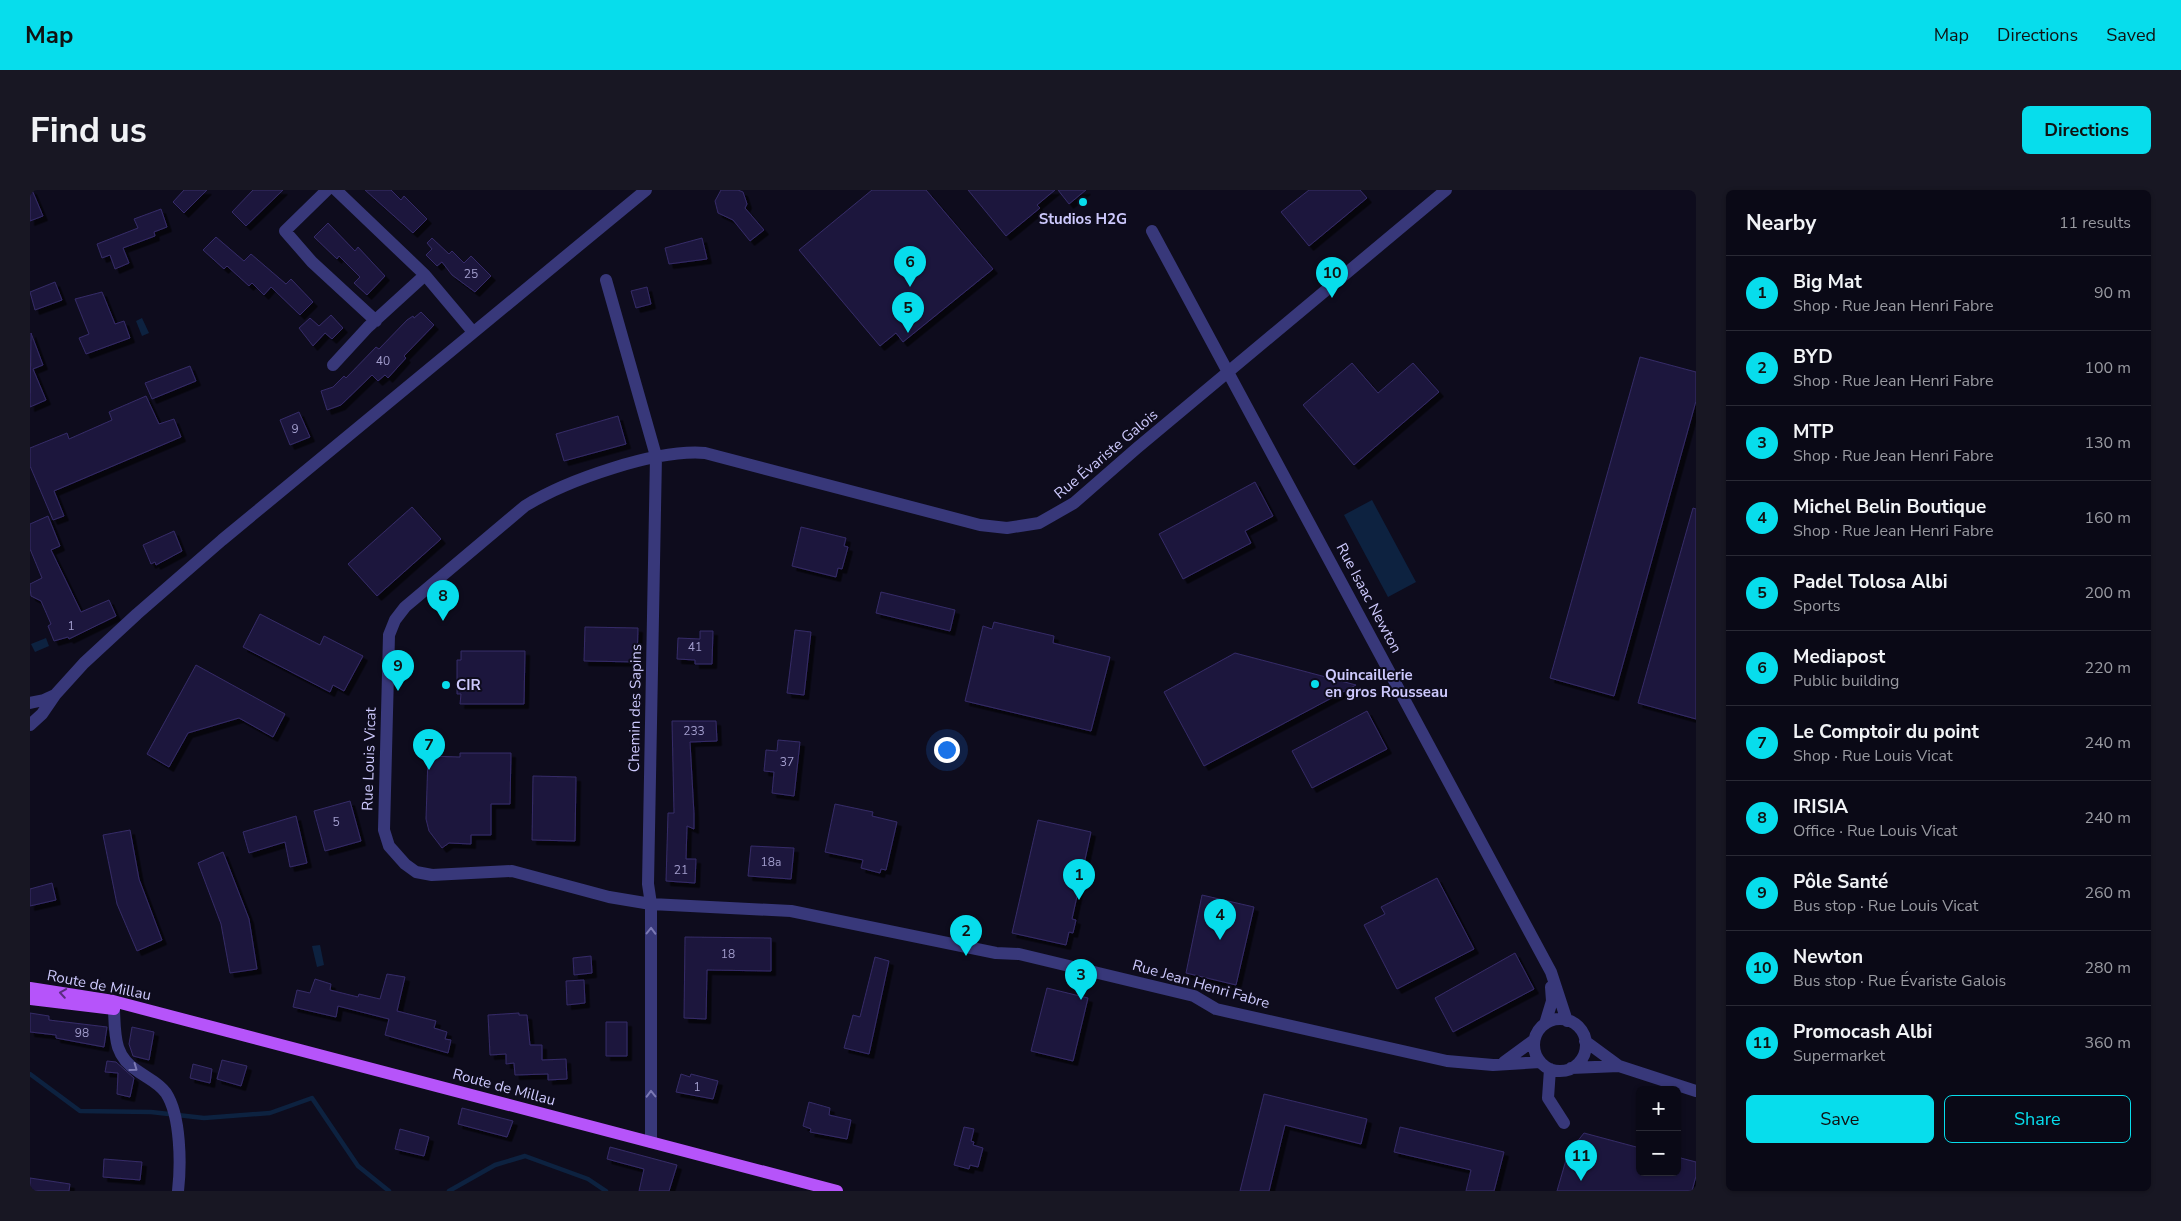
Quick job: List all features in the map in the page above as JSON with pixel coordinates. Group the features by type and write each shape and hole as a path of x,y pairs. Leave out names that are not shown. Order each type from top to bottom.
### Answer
{"main road":[{"name":"Route de Millau","path":"30,988 113,1001 837,1191"},
{"name":"Route de Millau","path":"30,999 162,1015"}],"street":[{"path":"327,190 286,231 312,262 376,321"},
{"path":"336,190 425,275 473,332"},
{"path":"30,725 42,714 55,695 84,663 137,614 473,332 646,190"},
{"name":"Rue Évariste Galois","path":"656,456 690,452 705,453 980,525 1020,528 1039,524 1074,503 1137,448 1446,190"},
{"name":"Rue Isaac Newton","path":"1152,231 1230,372 1551,972 1567,1021"},
{"path":"333,365 425,275"},
{"name":"Chemin des Sapins","path":"606,280 656,456 648,884 651,904 651,1142"},
{"name":"Rue Louis Vicat","path":"651,904 609,897 512,871 432,874 416,872 405,864 389,846 384,830 389,635 395,620 405,607 525,506 547,492 656,456"},
{"path":"30,703 55,695"},
{"name":"Rue Jean Henri Fabre","path":"651,904 791,911 808,914 996,953 1019,954 1194,996 1216,1009 1447,1061 1472,1064 1504,1062 1545,1065"},
{"name":"Rue Isaac Newton","path":"1545,1024 1552,1001 1551,972"},
{"path":"114,1009 114,1029 120,1058 133,1069 158,1084 170,1102 176,1124 178,1191"},
{"path":"1618,1066 1571,1068 1557,1071 1545,1065 1535,1054 1534,1040 1545,1024 1555,1020 1567,1021 1578,1027 1585,1041 1618,1066 1696,1092"},
{"path":"1504,1062 1534,1040"},
{"path":"1571,1068 1582,1057 1585,1041"},
{"path":"1545,1065 1548,1098 1564,1123"}],"water":[{"path":"142,318 149,333 142,336 136,321"},
{"path":"1372,500 1416,582 1388,597 1344,515"},
{"path":"46,638 49,646 35,652 31,644"},
{"path":"320,945 324,965 317,967 312,946"}],"building":[{"path":"30,190 32,190 43,216 30,221"},
{"path":"184,190 207,190 184,213 173,202"},
{"path":"253,190 283,190 246,226 232,212"},
{"path":"365,190 391,190 401,200 404,196 427,219 413,233"},
{"path":"721,190 738,190 743,192 747,204 745,208 764,230 750,241 733,220 718,213 715,201"},
{"path":"872,190 926,190 993,269 903,342 896,333 880,346 799,250"},
{"path":"968,190 1055,190 1037,205 1040,208 1006,236"},
{"path":"1058,190 1086,190 1069,204"},
{"path":"1309,190 1360,190 1367,198 1309,246 1281,212"},
{"path":"161,209 167,227 154,232 155,236 123,248 129,263 115,269 110,255 102,258 97,244 138,228 134,219"},
{"path":"328,223 355,251 358,247 385,276 367,295 354,283 360,277 339,256 337,259 314,237"},
{"path":"216,237 244,261 251,254 286,284 291,279 313,302 300,315 271,287 264,295 252,283 249,286 227,266 224,269 203,250"},
{"path":"432,238 449,254 452,251 464,263 471,256 491,276 475,292 452,275 442,262 437,266 426,255 432,249 427,243"},
{"path":"702,238 707,259 669,264 665,248"},
{"path":"55,282 62,300 35,310 30,292"},
{"path":"647,287 651,304 636,308 631,291"},
{"path":"102,292 115,324 124,321 130,338 86,354 79,338 89,334 75,299"},
{"path":"421,312 434,325 404,356 406,358 388,378 385,375 378,381 372,375 341,405 327,410 321,391 333,387 344,376 346,378 376,347 379,349 407,320 413,316 414,318"},
{"path":"331,315 343,328 332,339 325,333 313,346 299,328 310,318 319,326"},
{"path":"31,333 43,365 33,369 46,400 30,407"},
{"path":"1640,357 1696,372 1696,401 1614,696 1550,678"},
{"path":"1352,363 1378,393 1413,363 1439,392 1354,465 1303,405"},
{"path":"190,366 196,381 152,399 145,383"},
{"path":"146,396 159,424 174,419 181,437 54,491 64,516 53,520 30,466 30,448 67,433 69,439 112,420 109,412"},
{"path":"299,412 310,437 290,445 280,420"},
{"path":"618,416 626,444 564,461 556,434"},
{"path":"1255,482 1273,516 1245,531 1251,543 1183,579 1159,534"},
{"path":"412,507 441,539 377,596 348,564"},
{"path":"1693,508 1696,509 1696,719 1638,703"},
{"path":"48,516 60,546 51,550 81,612 109,600 116,616 69,639 68,637 54,641 48,626 51,624 41,601 31,596 30,588 30,584 42,578 30,549 30,524"},
{"path":"801,527 846,538 844,546 848,547 842,569 838,568 836,577 792,566"},
{"path":"174,531 182,551 156,565 155,562 151,564 143,545"},
{"path":"881,592 955,610 950,631 876,613"},
{"path":"260,614 320,645 324,636 363,656 344,691 333,685 330,692 243,647"},
{"path":"994,622 1054,636 1053,643 1110,657 1091,731 965,701 983,626 992,629"},
{"path":"585,627 638,628 637,662 584,661"},
{"path":"795,630 811,632 804,695 787,693"},
{"path":"700,631 713,631 712,664 695,664 695,660 677,659 678,638 700,639"},
{"path":"461,651 525,651 524,704 460,704 461,694 457,694 457,660 461,660"},
{"path":"1235,653 1356,685 1204,766 1164,692"},
{"path":"196,665 285,714 273,737 239,718 188,733 169,767 147,754"},
{"path":"1367,711 1387,749 1312,788 1292,751"},
{"path":"672,721 716,721 717,741 690,742 694,829 687,826 686,859 696,859 695,883 666,881 668,813 674,813"},
{"path":"778,740 800,742 794,796 772,793 774,772 764,771 766,750 777,751"},
{"path":"460,753 511,753 510,804 491,804 491,835 471,835 471,844 449,843 442,848 429,831 426,819 428,756 460,757"},
{"path":"533,776 576,777 575,841 532,840"},
{"path":"350,801 361,841 325,851 314,811"},
{"path":"835,804 873,812 872,816 897,822 886,870 881,869 880,873 861,868 863,860 825,852"},
{"path":"296,816 307,863 290,867 285,842 249,853 243,832"},
{"path":"1038,820 1091,832 1072,919 1076,920 1073,933 1069,932 1066,945 1012,933"},
{"path":"130,830 139,879 162,940 137,951 117,904 103,835"},
{"path":"751,846 794,848 791,879 748,876"},
{"path":"223,852 249,919 257,969 230,973 221,924 198,863"},
{"path":"1437,878 1474,949 1397,989 1364,925 1385,914 1381,907"},
{"path":"52,883 56,900 30,906 30,889"},
{"path":"1202,895 1254,907 1236,985 1186,973"},
{"path":"685,937 771,938 771,971 707,970 706,1019 684,1018"},
{"path":"1515,953 1534,989 1453,1032 1435,998"},
{"path":"591,956 592,973 574,975 573,958"},
{"path":"875,957 889,961 869,1054 844,1048 853,1015 860,1017"},
{"path":"387,974 405,977 397,1011 436,1021 434,1028 447,1032 445,1039 451,1040 448,1053 385,1035 389,1019 338,1006 336,1017 293,1007 297,990 310,993 315,979 331,984 330,990 358,997 359,994 380,999"},
{"path":"584,980 585,1003 567,1005 566,981"},
{"path":"1047,988 1088,998 1073,1061 1031,1051"},
{"path":"30,1013 49,1016 49,1020 107,1027 104,1047 56,1038 56,1035 30,1032"},
{"path":"519,1013 519,1015 527,1015 530,1045 542,1045 542,1060 566,1059 567,1079 548,1080 548,1074 515,1075 514,1063 506,1064 506,1054 490,1055 488,1015"},
{"path":"606,1022 627,1022 627,1056 606,1056"},
{"path":"132,1027 154,1032 149,1060 133,1056 129,1044"},
{"path":"222,1060 247,1066 241,1086 217,1079"},
{"path":"107,1061 116,1062 134,1078 130,1097 117,1094 118,1073 105,1072"},
{"path":"193,1064 212,1069 210,1083 190,1078"},
{"path":"681,1074 690,1077 691,1074 718,1081 713,1099 676,1092"},
{"path":"1264,1094 1367,1119 1361,1144 1285,1125 1269,1191 1240,1191"},
{"path":"809,1102 830,1108 829,1115 851,1120 847,1139 810,1132 811,1129 803,1126"},
{"path":"462,1108 513,1121 507,1137 458,1124"},
{"path":"964,1127 974,1129 971,1141 974,1142 973,1145 983,1148 978,1167 970,1165 969,1169 954,1165"},
{"path":"1400,1127 1504,1152 1494,1191 1466,1191 1471,1170 1394,1152"},
{"path":"400,1129 429,1137 424,1156 395,1149"},
{"path":"1584,1133 1636,1147 1636,1176 1681,1176 1681,1158 1696,1162 1696,1176 1692,1191 1557,1191 1568,1153"},
{"path":"610,1147 677,1165 669,1191 639,1191 644,1169 607,1159"},
{"path":"104,1159 142,1162 140,1180 103,1177"},
{"path":"30,1178 70,1184 69,1191 30,1191"}],"waterway":[{"path":"30,1074 80,1111 151,1112 204,1118 270,1113 312,1098 358,1166 389,1191"},
{"path":"449,1191 495,1165 525,1156 588,1179 606,1191"}],"place":[{"name":"Studios H2G","path":"1083,202"},
{"name":"Mediapost","path":"910,287"},
{"name":"Newton","path":"1332,298"},
{"name":"Padel Tolosa Albi","path":"908,333"},
{"name":"IRISIA","path":"443,621"},
{"name":"Quincaillerie en gros Rousseau","path":"1315,684"},
{"name":"CIR","path":"446,685"},
{"name":"Pôle Santé","path":"398,691"},
{"name":"Le Comptoir du point","path":"429,770"},
{"name":"Big Mat","path":"1079,900"},
{"name":"Michel Belin Boutique","path":"1220,940"},
{"name":"BYD","path":"966,956"},
{"name":"MTP","path":"1081,1000"},
{"name":"Promocash Albi","path":"1581,1181"}]}
